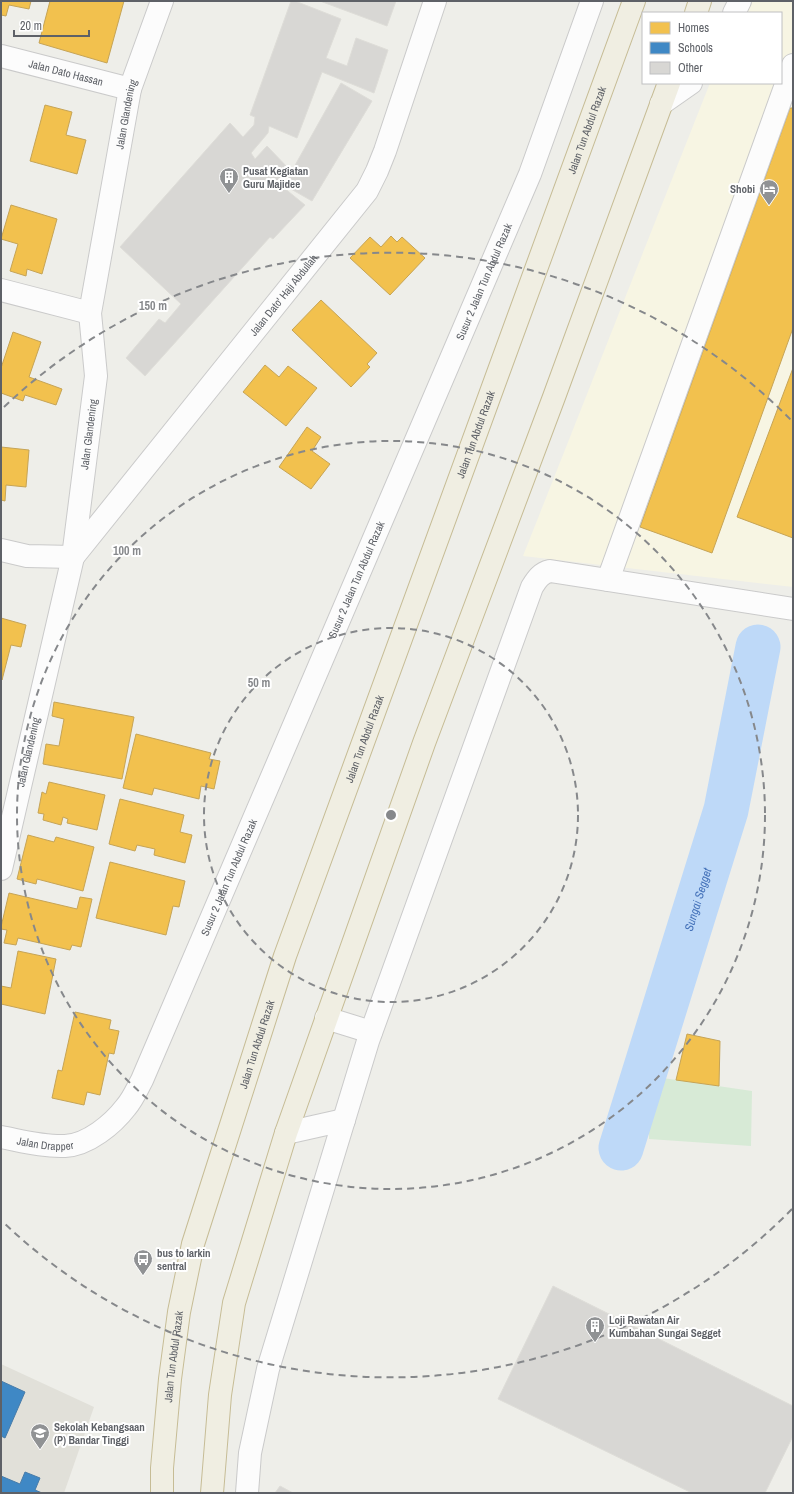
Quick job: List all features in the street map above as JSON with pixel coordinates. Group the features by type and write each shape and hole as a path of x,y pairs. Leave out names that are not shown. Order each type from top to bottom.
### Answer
{"highway":[{"name":"Jalan Tun Abdul Razak","path":"162,1493 162,1468 178,1319 195,1236 285,956 634,1"},
{"path":"696,12 700,1"},
{"path":"212,1493 220,1395 234,1303 286,1133 424,743 669,84"}],"street":[{"name":"Jalan Glandening","path":"1,869 73,557 96,376 90,313 130,89 162,1"},
{"name":"Jalan Dato' Haji Abdullah","path":"73,557 367,191 385,151 435,1"},
{"name":"Susur 2 Jalan Tun Abdul Razak","path":"88,1139 110,1124 127,1106 142,1080 530,174 592,1"},
{"path":"734,12 740,1"},
{"name":"Jalan Dato Hassan","path":"1,56 130,89"},
{"path":"608,580 793,65"},
{"path":"661,104 690,84"},
{"path":"1,290 90,313"},
{"path":"1,550 27,556 73,557"},
{"path":"247,1493 250,1453 268,1369 371,1032 532,587 544,572 550,571 793,609"},
{"path":"326,1018 371,1032"},
{"path":"286,1133 344,1120"},
{"name":"Jalan Drapper","path":"1,1137 42,1145 67,1146 88,1139"}],"shaded area":[{"path":"742,1 793,1 793,587 523,556 710,84 782,84 782,12 737,12"},
{"name":"Sekolah Kebangsaan (P) Bandar Tinggi","path":"1,1364 94,1407 64,1493 1,1493"}],"green space":[{"path":"649,1076 752,1091 751,1146 649,1139"}],"building: Homes":[{"path":"1,1 31,1 29,9 9,5 6,16 1,15"},
{"path":"50,1 124,1 107,63 39,43"},
{"path":"45,105 72,112 66,135 86,140 77,174 30,161"},
{"path":"790,108 793,108 793,328 712,553 640,527"},
{"path":"11,205 57,219 42,274 27,269 26,276 10,271 18,244 1,239"},
{"path":"391,236 397,242 402,237 425,258 390,295 350,258 370,237 381,247"},
{"path":"321,300 377,353 367,364 370,367 351,387 292,330"},
{"path":"13,332 41,342 29,377 62,389 56,405 25,395 23,401 1,393 1,368"},
{"path":"265,365 279,377 288,366 317,388 286,426 243,392"},
{"path":"793,368 793,538 737,517"},
{"path":"307,427 321,437 312,451 330,464 311,489 279,467"},
{"path":"1,447 29,450 26,487 6,485 5,501 1,500"},
{"path":"1,618 26,625 21,647 11,645 2,680"},
{"path":"54,702 134,717 122,779 43,764 46,744 59,746 64,719 52,716"},
{"path":"136,734 211,753 209,759 220,761 214,789 201,786 199,799 154,788 152,795 123,788"},
{"path":"49,782 105,795 97,830 67,823 68,819 63,817 61,825 43,820 44,814 38,813 42,792 46,794"},
{"path":"120,799 184,815 180,832 192,835 185,863 154,855 155,849 137,845 135,851 109,844"},
{"path":"28,835 54,842 56,837 94,847 83,891 37,879 36,884 17,879"},
{"path":"110,862 185,881 179,907 173,906 166,935 96,918"},
{"path":"9,893 77,909 80,897 92,899 81,947 72,945 70,950 18,938 16,945 4,943 7,930 1,929 1,927"},
{"path":"18,951 56,959 45,1014 1,1004 1,986 11,988"},
{"path":"75,1012 111,1020 109,1029 119,1031 114,1054 109,1053 100,1095 87,1092 84,1105 52,1098 58,1070 62,1071"},
{"path":"687,1034 720,1041 719,1086 676,1080"}],"building: Schools":[{"path":"1,1381 25,1392 5,1438 1,1436"},
{"path":"25,1472 40,1478 35,1490 42,1493 1,1493 1,1476 20,1484"}],"building: Other":[{"name":"Pusat Kegiatan Guru Majidee","path":"291,1 295,1 341,19 326,58 347,66 356,38 388,50 374,93 322,72 297,138 269,126 268,133 251,153 255,159 267,146 290,170 278,183 305,205 273,239 270,237 145,376 126,358 159,319 165,323 181,304 120,247 230,123 243,137 254,125 255,117 250,115"},
{"path":"320,1 396,1 387,26"},
{"name":"Pusat Kegiatan Guru Majidee","path":"341,83 372,101 312,201 284,185"},
{"name":"Loji Rawatan Air Kumbahan Sungai Segget","path":"553,1286 793,1406 793,1436 765,1493 692,1493 498,1399"},
{"path":"280,1486 293,1493 275,1493"}],"waterway":[{"name":"Sungai Segget","path":"621,1148 726,810 758,647"}],"place":[{"name":"Pusat Kegiatan Guru Majidee","path":"229,194"},
{"name":"Shobi","path":"769,206"},
{"name":"bus to larkin sentral","path":"143,1276"},
{"name":"Loji Rawatan Air Kumbahan Sungai Segget","path":"595,1343"},
{"name":"Sekolah Kebangsaan (P) Bandar Tinggi","path":"40,1450"}]}
